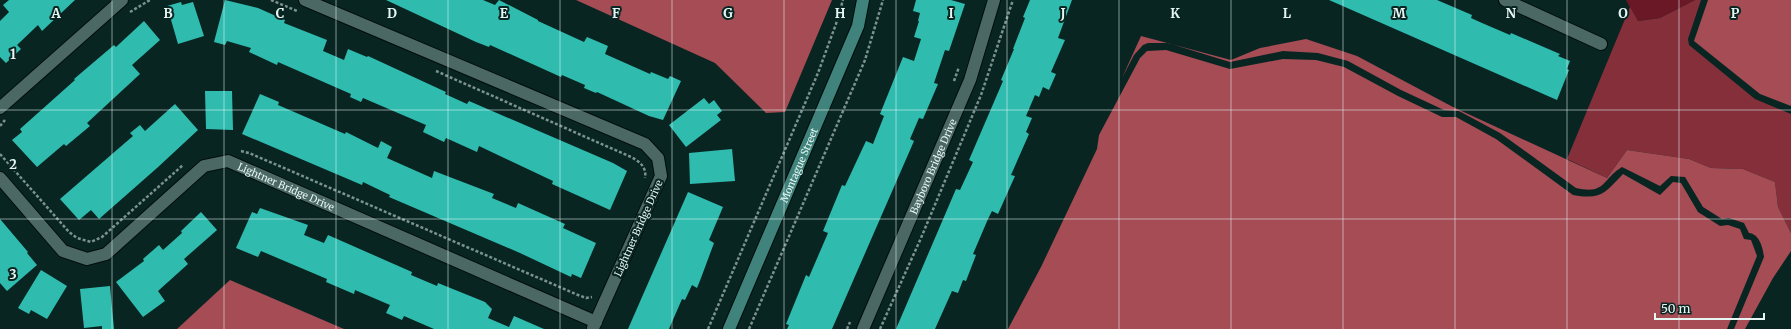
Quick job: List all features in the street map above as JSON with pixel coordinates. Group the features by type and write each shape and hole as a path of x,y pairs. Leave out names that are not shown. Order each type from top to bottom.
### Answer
{"street":[{"path":"0,108 122,0"},
{"name":"Lightner Bridge Drive","path":"0,178 63,251 87,259 106,254 204,166 228,161 594,325 661,176 658,158 645,144 305,0"},
{"name":"Montague Street","path":"729,329 858,26 863,0"},
{"name":"Bayboro Bridge Drive","path":"863,329 970,80 994,0"},
{"path":"1505,0 1601,44"}],"path":[{"path":"271,0 304,14"},
{"path":"708,329 818,73 843,0"},
{"path":"749,329 865,60 883,0"},
{"path":"880,329 921,238 981,95 1013,0"},
{"path":"954,81 961,60"},
{"path":"429,68 631,157 644,167 646,174 644,181"},
{"path":"237,151 249,153 578,295 591,298 594,295"},
{"path":"0,154 69,232 77,238 91,242 102,237 188,161"},
{"path":"847,329 853,316"}],"shaded area":[{"path":"576,0 832,0 785,112 766,113 715,63"},
{"path":"1626,0 1695,0 1660,18 1637,21"},
{"path":"1695,0 1701,0 1688,39 1689,45 1755,99 1791,114 1791,233 1778,207 1775,182 1743,169 1711,168 1689,159 1627,150 1607,178 1567,159 1630,7 1638,21 1660,18"},
{"path":"1708,0 1791,0 1791,106 1760,94 1694,41"},
{"path":"1141,36 1167,43 1148,43 1143,45 1134,55 1122,78"},
{"path":"1306,39 1357,56 1453,107 1607,178 1627,150 1689,159 1711,168 1743,169 1775,182 1778,207 1791,233 1791,251 1773,278 1745,329 1734,329 1764,257 1763,249 1758,238 1749,233 1744,223 1729,218 1722,219 1703,207 1685,177 1671,176 1660,186 1622,167 1598,188 1586,190 1576,188 1500,133 1459,111 1444,110 1401,90 1348,61 1318,53 1283,51 1230,62 1173,45 1231,60 1260,48"},
{"path":"1166,50 1230,69 1283,59 1316,60 1344,67 1398,96 1442,117 1456,117 1496,139 1573,195 1596,196 1602,194 1623,174 1660,195 1673,182 1681,183 1698,212 1720,226 1728,225 1740,229 1744,239 1751,240 1757,256 1727,329 1008,329 1041,267 1097,149 1099,135 1140,58 1147,51"},
{"path":"230,280 344,329 177,329"}],"building":[{"path":"9,0 75,0 42,31 38,25 17,45 21,49 6,63 0,57 0,21 9,12 3,5"},
{"path":"225,0 258,8 285,20 284,23 327,40 323,51 344,60 348,49 367,57 368,56 446,92 445,94 467,104 469,101 613,163 627,171 610,210 552,184 553,181 479,146 477,152 446,138 444,142 423,132 426,125 363,98 361,102 350,97 351,94 278,62 277,65 249,52 251,48 227,41 225,45 214,42"},
{"path":"386,0 483,0 495,5 499,0 538,21 584,42 587,37 608,46 605,54 650,74 651,72 668,79 670,76 681,81 663,120 649,116 597,92 596,93 584,88 585,85 562,75 561,77 490,45 489,47 476,42"},
{"path":"916,0 951,0 965,4 949,51 945,50 934,83 938,84 923,119 919,118 910,139 914,141 832,329 787,329 789,325 786,324 806,275 809,277 828,233 823,231 842,185 845,186 866,141 873,144 884,116 880,114 903,57 914,61 921,39 914,37 920,13 913,11"},
{"path":"1030,0 1072,0 1058,38 1065,40 1051,72 1056,74 1049,90 1043,87 1039,97 1035,95 1026,116 1032,118 1026,132 1029,134 1011,175 1015,176 998,214 992,211 988,219 973,254 976,255 966,281 963,280 958,293 952,291 935,329 896,329 956,189 960,190 973,162 969,160 1003,81 1001,80 1014,49 1025,18 1023,17"},
{"path":"1329,0 1437,0 1472,15 1471,18 1482,23 1510,35 1511,33 1560,54 1558,56 1570,61 1567,69 1569,70 1557,100"},
{"path":"181,2 182,5 193,2 204,36 178,44 167,6"},
{"path":"144,21 160,40 132,65 140,74 87,123 90,126 66,146 64,144 37,167 12,140 22,132 20,129 75,80 74,79 114,45 116,47"},
{"path":"205,91 232,91 233,130 206,129"},
{"path":"260,94 279,102 278,105 345,134 346,132 378,148 381,141 392,147 387,158 432,178 434,171 494,194 492,198 516,208 518,203 565,224 563,228 596,243 581,278 572,274 571,277 520,253 389,197 390,195 363,182 362,185 242,134"},
{"path":"704,98 709,104 714,100 722,111 717,115 721,120 686,147 669,125"},
{"path":"175,104 198,130 99,219 91,210 79,220 60,199 133,136 130,133 140,125 145,131"},
{"path":"732,149 735,181 690,184 689,153"},
{"path":"688,192 723,207 709,240 714,243 697,288 692,285 685,300 682,299 669,329 628,329"},
{"path":"260,208 308,225 304,235 324,243 328,235 412,272 411,275 437,286 438,283 485,302 492,309 488,318 509,327 514,316 544,329 434,329 404,316 402,320 386,313 390,305 355,290 354,294 326,282 327,279 261,251 258,257 236,248 252,212 257,214"},
{"path":"201,212 217,230 184,259 188,264 158,291 165,301 143,317 116,282 144,261 143,259 159,245 163,250 182,233 181,231"},
{"path":"0,219 37,265 7,291 0,283"},
{"path":"41,270 67,286 47,319 31,310 29,314 18,308"},
{"path":"110,286 114,329 102,329 102,326 84,328 80,289"}]}
